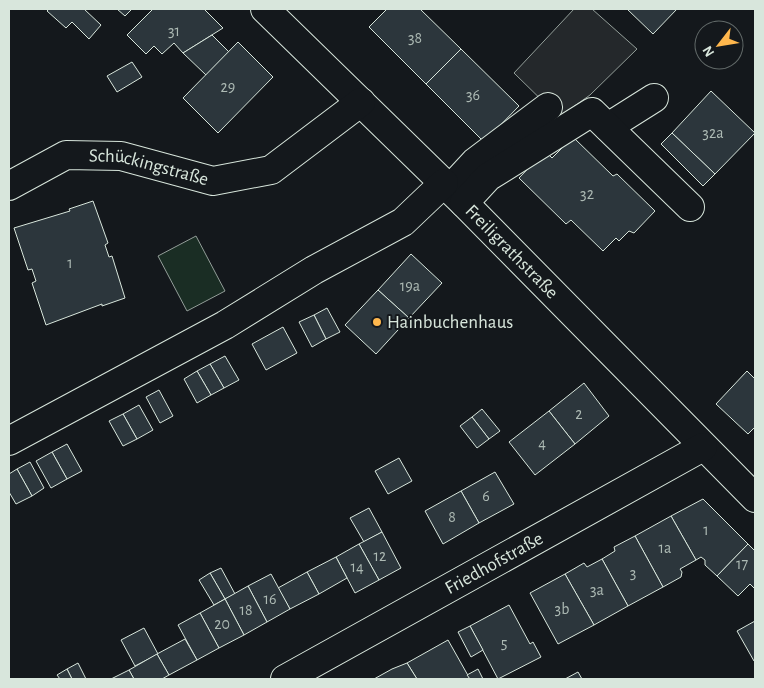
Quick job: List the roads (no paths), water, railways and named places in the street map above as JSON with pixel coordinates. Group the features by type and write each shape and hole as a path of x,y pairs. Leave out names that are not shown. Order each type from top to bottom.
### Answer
{"street":[{"name":"Freiligrathstraße","path":"265,9 452,192 703,448 755,498"},
{"path":"608,127 654,98"},
{"name":"Schückingstraße","path":"9,186 66,154 121,156 213,181 272,170 361,102"},
{"path":"452,192 475,162 548,107"},
{"path":"9,441 226,325 314,270 403,222 452,192 488,177 592,112 690,207"},
{"name":"Friedhofstraße","path":"284,679 703,448"}],"place":[{"name":"Hainbuchenhaus","path":"377,322"}]}
